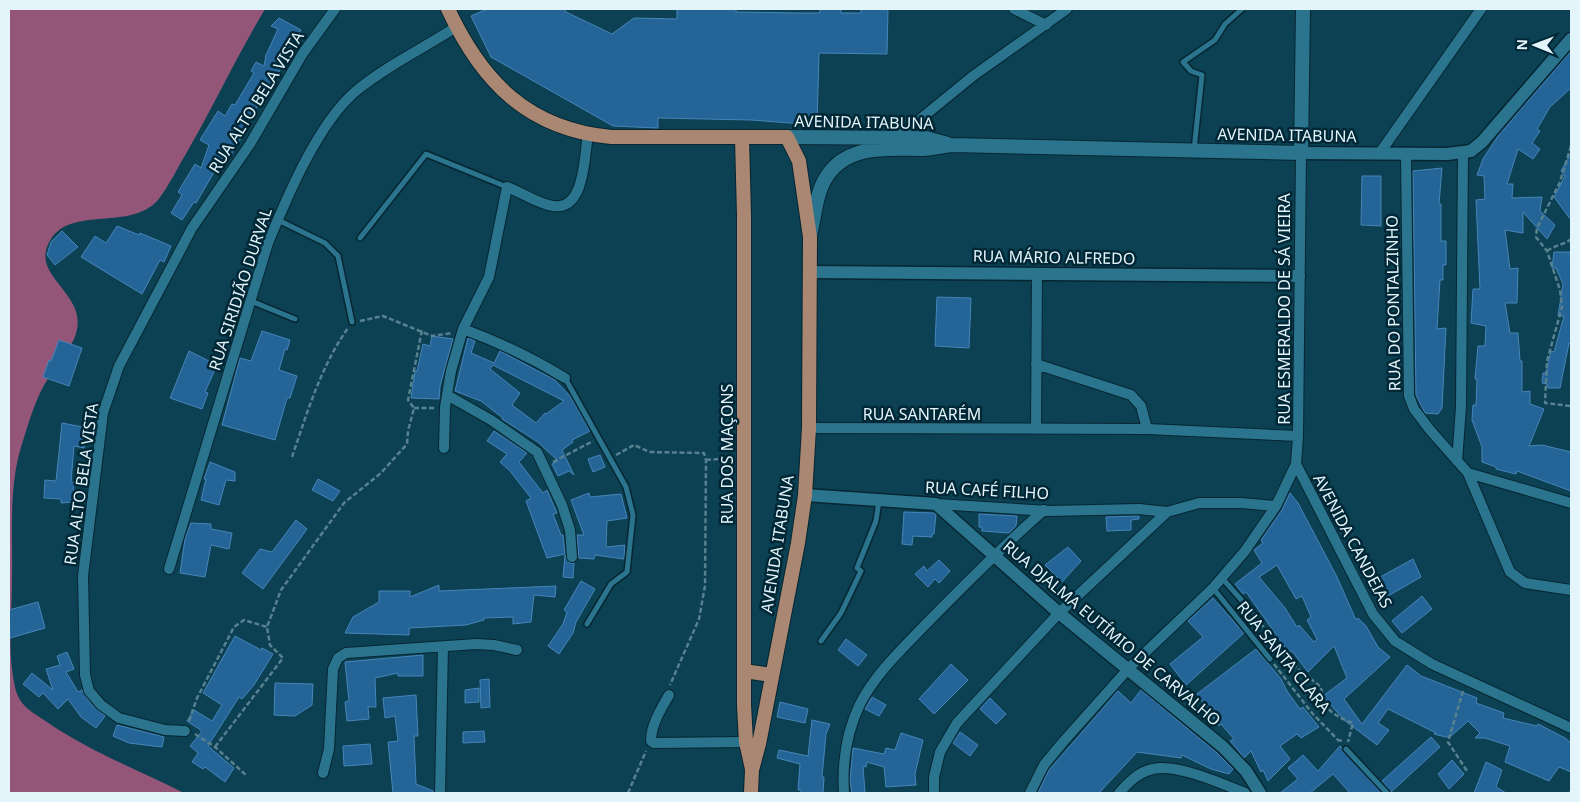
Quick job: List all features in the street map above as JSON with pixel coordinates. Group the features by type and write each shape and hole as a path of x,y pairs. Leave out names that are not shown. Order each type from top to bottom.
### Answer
{"main road":[{"path":"448,9 456,28 506,95 525,110 543,120 588,135 611,137 787,137"},
{"path":"1301,153 1303,9"},
{"name":"AVENIDA ITABUNA","path":"750,793 752,770 759,744 798,543 805,495 809,428 810,237 799,161 787,137 926,138 951,144"},
{"name":"RUA DOS MAÇONS","path":"742,138 745,458 744,671 746,742 752,770"},
{"name":"AVENIDA ITABUNA","path":"810,237 820,191 826,177 843,160 865,151 889,148 923,149 951,144 1301,153"},
{"path":"744,671 772,675"}],"street":[{"name":"RUA ALTO BELA VISTA","path":"185,731 165,730 119,718 95,698 85,675 82,576 104,413 119,366 192,228 250,144 303,52 336,9"},
{"path":"1014,9 1046,26"},
{"path":"897,138 973,76 1046,26 1067,9"},
{"path":"1379,154 1481,9"},
{"name":"RUA SIRIDIÃO DURVAL","path":"169,569 251,301 278,220 304,166 338,110 356,91 456,28"},
{"name":"AVENIDA ITABUNA","path":"1301,153 1406,155 1471,151 1482,142 1571,39"},
{"path":"444,448 447,395 463,329 489,277 507,186 552,206 571,202 575,198 580,184 588,135"},
{"path":"1457,461 1460,407 1463,152"},
{"name":"RUA ESMERALDO DE SÁ VIEIRA","path":"1296,464 1298,436 1301,153"},
{"name":"RUA DO PONTALZINHO","path":"1406,155 1409,396 1414,409 1468,473"},
{"name":"RUA MÁRIO ALFREDO","path":"810,272 1299,276"},
{"path":"1036,429 1037,274"},
{"path":"463,329 518,351 565,378"},
{"path":"1036,364 1131,395 1141,406 1147,429"},
{"path":"447,395 490,420 537,452 545,466 570,530 572,557"},
{"name":"RUA SANTARÉM","path":"809,428 1147,429 1298,436"},
{"path":"1030,793 1044,765 1129,668 1212,588 1245,551 1276,506 1296,464"},
{"name":"AVENIDA CANDEIAS","path":"1296,464 1373,614 1395,641 1413,653 1466,680 1571,728"},
{"path":"1468,473 1571,504"},
{"path":"1468,473 1510,572 1525,583 1571,590"},
{"name":"RUA CAFÉ FILHO","path":"805,495 1044,510 1139,510 1167,512"},
{"path":"934,793 934,777 940,752 957,722 1059,613 1167,512 1199,503 1240,503 1276,506"},
{"name":"RUA DJALMA EUTÍMIO DE CARVALHO","path":"936,504 1059,613 1129,668 1223,747 1246,771 1260,793"},
{"path":"844,793 843,767 848,737 860,704 883,669 993,555 1044,510"},
{"path":"323,773 329,749 331,682 333,669 338,658 346,653 485,644 517,650"},
{"path":"440,793 443,646"},
{"path":"669,696 657,718 651,741 654,743 746,742"},
{"path":"1119,793 1141,773 1160,768 1206,779 1245,793"}],"lane":[{"path":"1194,150 1202,75 1191,71 1183,62 1215,40 1225,24 1242,9"},
{"path":"360,238 426,154 507,186"},
{"path":"278,220 325,243 338,256 352,322"},
{"path":"251,301 295,319"},
{"path":"565,378 626,487 633,515 632,539 627,572 611,584 587,624"},
{"path":"821,642 841,614 861,571 857,568 876,521 879,500"},
{"name":"RUA SANTA CLARA","path":"1222,577 1252,612"},
{"name":"RUA SANTA CLARA","path":"1212,588 1270,659"},
{"path":"1346,749 1387,793"}],"path":[{"path":"1571,146 1560,182 1537,228 1536,237 1547,251 1560,290 1562,307 1547,361 1545,403 1570,406 1571,404"},
{"path":"1547,251 1554,246 1571,240"},
{"path":"292,457 311,401 336,345 352,322 383,316 422,330 432,336 463,329"},
{"path":"414,408 408,400 422,330"},
{"path":"414,408 445,407"},
{"path":"215,747 283,658 270,645 267,627 282,590 344,503 381,473 408,444 408,431 414,408"},
{"path":"545,466 599,438"},
{"path":"610,458 634,445 650,452 704,453 706,460 705,586 699,619 682,661 670,684 669,696"},
{"path":"706,460 745,458"},
{"name":"RUA SANTA CLARA","path":"1252,612 1288,660 1321,687 1323,699 1335,717 1353,723 1348,743 1337,740"},
{"path":"246,775 215,747 193,732 185,731 197,698 234,627 244,620 267,627"},
{"name":"RUA SANTA CLARA","path":"1270,659 1312,713 1346,749"},
{"path":"1466,680 1448,742 1467,771"},
{"path":"628,793 651,741"}],"shaded area":[{"path":"9,9 265,9 170,183 158,200 147,209 133,215 73,223 61,229 51,239 46,253 47,265 69,297 75,309 78,323 71,345 43,387 31,415 18,460 13,494 11,661 18,697 31,711 78,741 184,793 9,793"}],"building":[{"path":"487,9 564,9 566,12 612,34 634,18 677,19 677,9 736,9 736,12 820,13 820,9 841,9 841,13 861,13 861,9 888,9 887,54 819,53 817,125 751,120 658,118 658,128 613,126 491,57 471,16"},
{"path":"279,18 301,30 273,83 244,128 246,130 229,158 224,155 196,203 194,202 182,220 171,213 182,195 178,192 195,164 201,168 209,145 200,140 218,111 225,116 232,104 235,105 254,73 251,71 256,62 264,66 266,55 278,29 271,26"},
{"path":"1571,51 1571,88 1550,107 1537,129 1540,131 1532,143 1540,149 1533,159 1518,149 1507,184 1513,184 1512,198 1542,197 1540,211 1555,225 1547,239 1523,212 1523,233 1505,230 1510,269 1518,268 1517,303 1505,303 1510,333 1518,333 1520,361 1522,361 1522,392 1530,391 1530,404 1544,409 1529,446 1542,445 1571,452 1571,491 1517,471 1516,474 1496,469 1496,467 1482,462 1482,447 1472,420 1473,405 1476,405 1477,379 1475,379 1478,346 1485,346 1486,326 1471,323 1473,289 1480,289 1476,200 1485,199 1484,176 1477,175 1483,159 1498,136"},
{"path":"1571,153 1571,220 1554,197 1565,176 1561,171"},
{"path":"1442,168 1439,204 1441,204 1441,241 1446,241 1446,265 1443,265 1443,280 1440,280 1437,329 1446,328 1442,408 1438,414 1425,413 1416,395 1413,171"},
{"path":"1362,176 1381,176 1381,226 1361,225"},
{"path":"117,226 171,246 164,262 160,260 142,294 81,257 95,236 106,243"},
{"path":"62,231 78,247 55,265 47,255 51,242"},
{"path":"1554,252 1570,252 1571,344 1569,343 1560,388 1548,388 1547,384 1542,383 1543,373 1546,373 1551,351 1554,352 1564,316 1558,316 1563,284 1556,268 1552,268"},
{"path":"937,297 971,298 969,348 935,346"},
{"path":"262,331 290,340 287,350 285,349 279,370 297,376 290,398 287,398 275,440 222,425 240,358 251,361"},
{"path":"432,336 453,339 440,386 439,399 411,398 415,371 417,371 423,344 430,346"},
{"path":"468,338 475,341 471,353 494,363 500,351 555,380 570,396 590,431 572,440 573,442 562,450 574,475 569,471 558,476 552,464 558,461 538,442 502,419 481,401 455,391","holes":["493,365 564,401 545,413 536,423 512,405 520,393 490,369"]},
{"path":"59,340 82,348 69,386 43,377"},
{"path":"189,351 217,365 205,392 208,393 202,409 170,398"},
{"path":"62,423 88,428 84,448 74,446 71,482 74,482 73,502 61,503 61,499 44,498 45,480 56,481"},
{"path":"494,431 527,453 519,462 543,493 547,490 557,513 553,514 561,535 563,535 565,554 547,558 526,501 531,498 510,471 500,462 507,454 487,441"},
{"path":"600,455 605,467 593,472 588,459"},
{"path":"210,462 235,472 235,481 226,480 219,505 201,500 206,479 204,479"},
{"path":"318,479 340,491 333,501 312,490"},
{"path":"589,493 590,497 621,494 627,518 607,521 606,547 625,545 624,559 595,555 594,559 579,558 577,535 584,535 571,500"},
{"path":"1290,493 1298,503 1337,577 1356,620 1358,618 1366,626 1378,647 1390,657 1344,699 1362,724 1407,665 1421,676 1477,698 1476,703 1504,713 1503,718 1537,726 1538,724 1565,738 1571,743 1571,772 1559,767 1549,781 1505,762 1510,746 1485,738 1475,738 1480,733 1468,721 1450,737 1446,737 1434,734 1436,733 1388,709 1378,723 1389,730 1377,745 1344,720 1323,696 1347,678 1334,646 1308,672 1292,651 1289,653 1246,592 1243,594 1235,584 1262,563 1254,550 1263,543 1261,540 1282,510","holes":["1277,565 1296,599 1302,596 1311,617 1307,620 1317,639 1314,642 1299,625 1297,627 1285,608 1259,577"]},
{"path":"904,512 936,514 932,537 913,536 912,545 902,544"},
{"path":"979,514 1017,516 1016,526 1009,533 982,531 982,527 979,527"},
{"path":"1139,516 1139,519 1131,520 1131,530 1107,531 1106,517"},
{"path":"296,520 307,529 263,589 242,573 260,549 272,552"},
{"path":"191,523 211,524 211,529 232,533 229,549 211,545 205,577 180,573 185,539"},
{"path":"1068,547 1081,561 1062,582 1045,565"},
{"path":"565,555 569,563 574,563 573,578 563,577"},
{"path":"1413,559 1421,577 1381,600 1371,582"},
{"path":"939,560 950,571 939,583 935,579 928,587 915,574 924,566 927,571"},
{"path":"581,581 595,589 576,622 573,633 559,654 548,646 563,624 567,612 564,610"},
{"path":"439,585 439,591 556,586 555,597 534,595 531,622 513,624 513,617 484,618 484,620 466,625 409,628 409,635 345,633 353,617 379,602 379,591 410,591 410,597"},
{"path":"1422,596 1432,609 1402,633 1392,621"},
{"path":"1213,598 1244,633 1186,685 1170,664 1203,637 1188,621"},
{"path":"38,602 45,628 10,638 9,610"},
{"path":"235,636 261,650 262,648 273,654 254,685 242,699 239,697 208,746 234,768 225,782 205,767 203,769 192,762 198,753 190,746 202,731 187,721 194,710 212,721 222,705 203,693"},
{"path":"846,639 867,655 858,666 838,650"},
{"path":"1256,649 1281,679 1300,709 1303,707 1319,727 1301,738 1297,734 1280,746 1290,759 1268,781 1263,770 1261,772 1251,751 1244,758 1230,741 1234,739 1221,724 1219,726 1197,694"},
{"path":"67,652 74,669 66,672 78,692 82,690 90,703 105,716 96,728 81,717 68,699 58,709 43,693 39,697 23,684 32,673 53,690 46,669 60,665 57,656"},
{"path":"423,655 423,676 398,676 398,673 375,678 376,707 368,707 369,719 347,721 345,702 349,701 345,662"},
{"path":"951,664 968,680 934,714 919,699"},
{"path":"489,679 490,707 481,708 480,680"},
{"path":"275,683 313,684 312,705 295,716 274,715"},
{"path":"479,688 479,702 465,703 465,690"},
{"path":"1141,690 1217,753 1233,769 1229,774 1211,769 1182,755 1181,758 1137,752 1099,793 1038,793 1049,770 1118,691 1131,703"},
{"path":"416,695 418,736 414,736 416,784 433,791 433,793 393,793 388,742 398,741 395,716 385,718 383,698"},
{"path":"872,697 886,705 879,716 865,709"},
{"path":"990,698 1006,714 996,724 980,709"},
{"path":"780,702 808,709 805,723 777,717"},
{"path":"812,720 830,724 826,734 822,777 824,777 823,793 801,793 801,790 798,790 800,764 777,758 779,750 808,756"},
{"path":"117,725 164,737 162,747 129,743 113,736"},
{"path":"484,731 485,742 463,743 463,732"},
{"path":"960,732 978,745 970,756 953,743"},
{"path":"901,733 923,740 915,774 916,785 886,787 884,767 867,762 866,767 863,766 865,793 852,793 850,781 853,748 884,754 886,748 895,750"},
{"path":"1431,737 1440,747 1391,792 1382,781"},
{"path":"370,744 372,764 344,766 343,746"},
{"path":"1340,746 1381,793 1350,793 1333,774 1310,793 1280,793 1298,779 1288,768 1303,755 1318,771"},
{"path":"1452,760 1464,774 1449,789 1438,774"},
{"path":"1486,762 1502,770 1496,787 1506,793 1474,793"}]}
